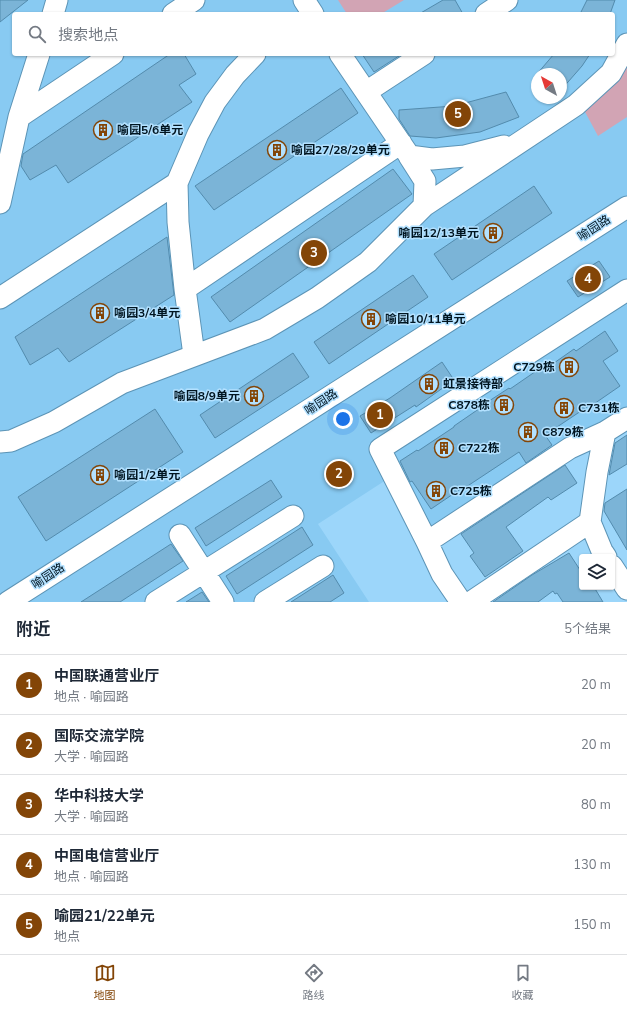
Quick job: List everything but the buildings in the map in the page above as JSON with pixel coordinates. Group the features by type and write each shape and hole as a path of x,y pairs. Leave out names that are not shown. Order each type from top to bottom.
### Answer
{"street":[{"path":"53,12 57,0"},
{"path":"176,12 194,0"},
{"path":"489,12 507,0"},
{"path":"0,442 11,441 54,422 122,383 265,329 317,298 368,262 424,206 576,105 611,73 627,44"},
{"path":"1,193 19,117 38,56"},
{"path":"19,117 110,56"},
{"path":"194,355 178,222 177,183 198,134 214,102 235,75 253,56"},
{"path":"341,56 425,181 424,206"},
{"path":"366,92 421,56"},
{"path":"405,150 432,159 465,156 522,141"},
{"path":"185,289 405,150"},
{"path":"0,298 177,183"},
{"name":"喻园路","path":"8,601 627,207"},
{"path":"461,602 442,574 380,450 625,295"},
{"path":"427,542 570,448 605,432 627,418"},
{"path":"604,554 590,522 597,472 605,432"},
{"path":"156,602 293,516"},
{"path":"471,602 590,522"},
{"path":"180,535 223,602"},
{"path":"266,602 323,566"},
{"path":"615,571 627,589"},
{"path":"621,602 627,598"}],"shaded area":[{"path":"0,0 627,0 627,408 423,538 386,480 318,524 369,602 0,602"},
{"path":"338,0 404,0 384,12 346,12"},
{"path":"627,65 627,117 598,136 584,110"}],"place":[{"name":"喻园21/22单元","path":"458,114"},
{"name":"喻园5/6单元","path":"103,130"},
{"name":"喻园27/28/29单元","path":"277,150"},
{"name":"喻园12/13单元","path":"493,233"},
{"name":"华中科技大学","path":"314,253"},
{"name":"中国电信营业厅","path":"588,279"},
{"name":"喻园3/4单元","path":"100,313"},
{"name":"喻园10/11单元","path":"371,319"},
{"name":"C729栋","path":"569,367"},
{"name":"虹景接待部","path":"429,384"},
{"name":"喻园8/9单元","path":"254,396"},
{"name":"C878栋","path":"504,405"},
{"name":"C731栋","path":"564,408"},
{"name":"中国联通营业厅","path":"380,415"},
{"name":"C879栋","path":"528,432"},
{"name":"C722栋","path":"444,448"},
{"name":"国际交流学院","path":"339,474"},
{"name":"喻园1/2单元","path":"100,475"},
{"name":"C725栋","path":"436,491"}]}
